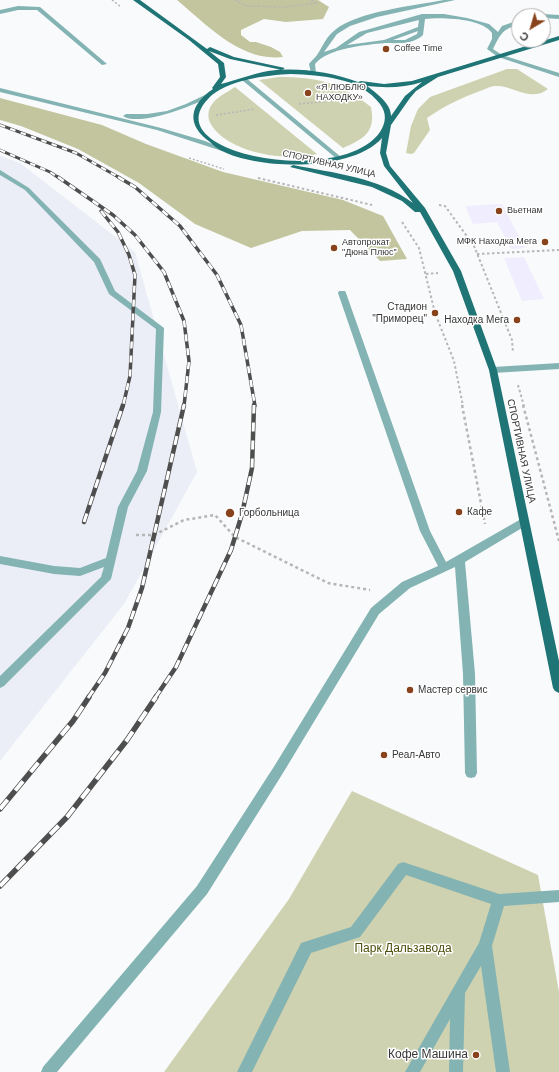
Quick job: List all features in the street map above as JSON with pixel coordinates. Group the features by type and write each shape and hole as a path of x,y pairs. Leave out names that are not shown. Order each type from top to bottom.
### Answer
{"main road":[{"path":"136,0 191,39 221,63 223,77 219,84 198,107 196,122 204,136 224,150 253,159 284,163 313,162 339,158 364,149 379,138 388,126 388,112 375,95 364,87 341,78 256,64 232,58 191,39"},
{"name":"СПОРТИВНАЯ УЛИЦА","path":"341,78 384,86 413,83 559,38"},
{"path":"207,96 222,86 268,73 314,73"},
{"name":"СПОРТИВНАЯ УЛИЦА","path":"436,76 414,90 407,97 388,126 383,153 387,166 421,208 457,271 492,370 559,688"},
{"name":"СПОРТИВНАЯ УЛИЦА","path":"253,159 350,178 374,185 393,193 410,203 422,214 433,228"}],"street":[{"path":"314,73 312,64 318,58 327,41 339,30 350,24 366,18 452,0"},
{"path":"0,12 18,8 38,8 104,64"},
{"path":"318,58 337,49 360,34 422,16 445,15 471,20 491,27 496,33 496,36"},
{"path":"337,49 383,42 400,43 411,41 420,35 422,16"},
{"path":"511,25 504,27 496,36 490,49 500,56 559,75"},
{"path":"383,42 420,28"},
{"path":"244,79 339,158"},
{"path":"0,90 90,111 174,133 224,150"},
{"path":"90,111 114,115 151,115 169,112 207,96"},
{"path":"0,172 27,189 97,261 112,292 160,328 157,412 142,471 123,507 106,579 0,683"},
{"path":"342,293 425,532 444,568"},
{"path":"492,370 559,366"},
{"path":"48,1072 202,890 376,611 406,585 460,560 524,522"},
{"path":"0,560 54,570 80,572 110,561"},
{"path":"460,560 469,674 471,773"},
{"path":"244,1072 306,948 355,932 403,868 499,900 559,896"},
{"path":"412,1072 484,946 499,900"},
{"path":"484,946 503,1072"},
{"path":"456,1072 458,991"}],"path":[{"path":"112,0 125,9"},
{"path":"235,0 247,6 286,7 317,3 312,0"},
{"path":"186,156 227,170"},
{"path":"252,176 376,206"},
{"path":"437,205 445,206 474,246 512,340 514,368 559,541"},
{"path":"400,219 408,228 419,248 435,313 454,361 489,543"},
{"path":"477,254 559,250"},
{"path":"116,535 154,535 184,520 215,515 235,537 328,583 395,595"}],"shaded area":[{"path":"0,156 20,163 135,252 197,472 124,604 0,761"},
{"path":"502,204 525,248 511,249 497,222 473,224 465,206"},
{"path":"524,257 544,299 522,301 504,258"}],"green space":[{"path":"177,0 318,0 329,7 323,19 286,22 264,19 241,30 241,35 250,42 256,42 271,47 280,52 283,57 268,57 253,54 226,40"},
{"path":"507,69 517,69 548,89 541,93 528,94 502,86 493,86 459,99 427,118 430,130 414,153 406,153 411,126 418,109 430,97"},
{"path":"279,77 317,80 349,92 371,107 372,123 367,134 343,148 259,80"},
{"path":"235,87 317,154 290,157 275,156 245,149 220,135 212,126 208,114 213,103 218,98"},
{"path":"0,98 102,125 146,144 223,172 343,200 383,216 407,259 380,261 350,230 302,231 251,248 195,224 139,183 78,149 21,126 0,120"},
{"name":"Парк Дальзавода","path":"352,791 538,875 559,992 559,1072 164,1072 289,899"}],"railway":[{"path":"0,125 76,153 120,178"},
{"path":"0,150 50,172 59,178"},
{"path":"58,177 113,215 135,235 164,272 184,321 189,361 184,406"},
{"path":"118,177 135,187 180,226 217,275 241,325 255,406"},
{"path":"101,211 118,232 129,255 135,275 130,376 123,406"},
{"path":"84,522 123,405"},
{"path":"88,698 105,673 128,628 142,588 184,405"},
{"path":"155,698 176,667 231,550 242,514 252,468 254,405"},
{"path":"0,809 73,721 89,697"},
{"path":"0,886 67,817 127,740 156,697"}],"place":[{"name":"Coffee Time","path":"386,49"},
{"name":"«Я ЛЮБЛЮ НАХОДКУ»","path":"308,93"},
{"name":"Вьетнам","path":"499,211"},
{"name":"МФК Находка Мега","path":"545,242"},
{"name":"Автопрокат \"Дюна Плюс\"","path":"334,248"},
{"name":"Стадион \"Приморец\"","path":"435,313"},
{"name":"Находка Мега","path":"517,320"},
{"name":"Кафе","path":"459,512"},
{"name":"Горбольница","path":"230,513"},
{"name":"Мастер сервис","path":"410,690"},
{"name":"Реал-Авто","path":"384,755"},
{"name":"Кофе Машина","path":"476,1055"}]}
